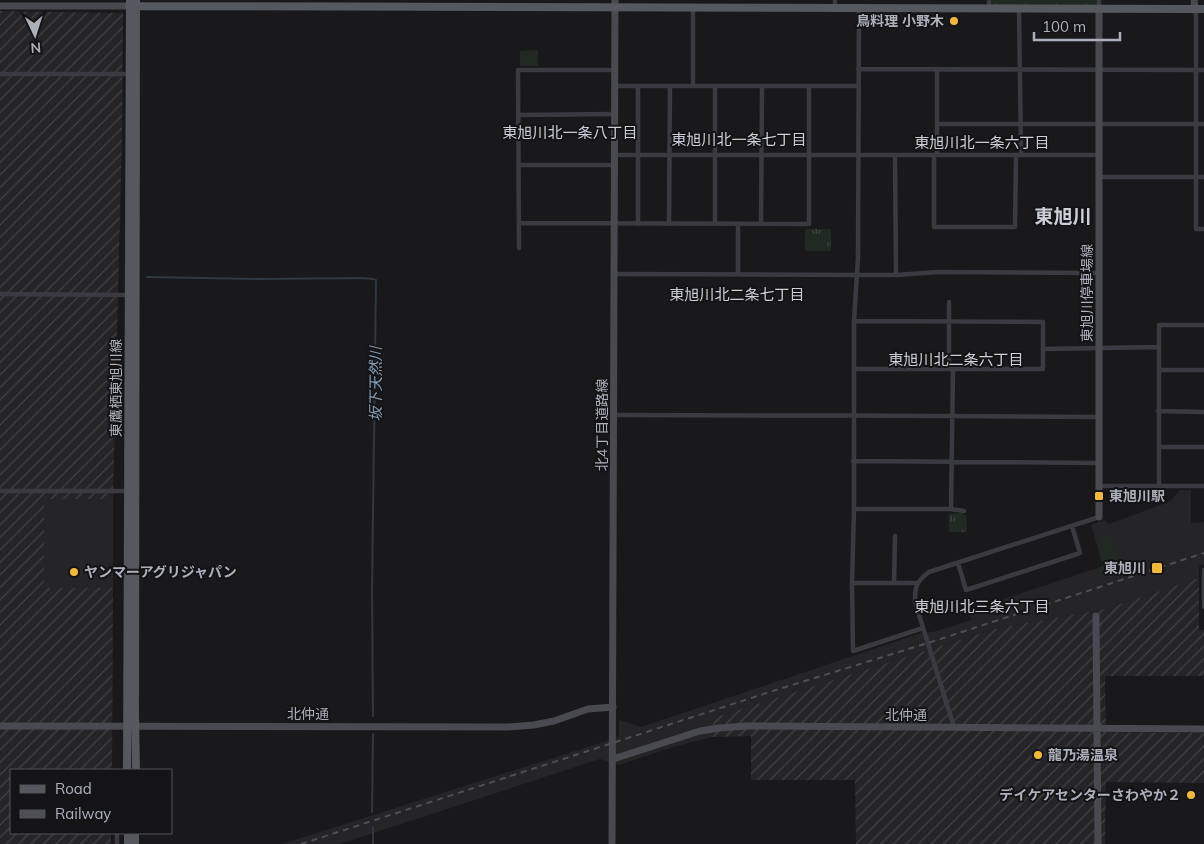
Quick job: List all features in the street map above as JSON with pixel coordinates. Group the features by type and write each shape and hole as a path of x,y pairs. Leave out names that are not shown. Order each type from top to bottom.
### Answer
{"main road":[{"path":"133,3 614,4 693,7 835,4 859,8 989,4 1019,8 1204,9"},
{"name":"東鷹栖東旭川線","path":"133,3 132,726 136,769"},
{"name":"東鷹栖東旭川線","path":"127,769 132,726"}],"street":[{"path":"1099,0 1100,9"},
{"path":"1194,0 1196,16 1196,229 1204,229"},
{"path":"0,6 133,3"},
{"name":"北4丁目道路線","path":"612,844 615,223 614,4"},
{"path":"693,7 693,86"},
{"path":"859,8 858,258 854,321 853,651 922,628"},
{"path":"937,69 934,227 1015,227 1020,124 1019,8"},
{"name":"東旭川停車場線","path":"1099,516 1100,9"},
{"path":"858,69 1204,70"},
{"path":"519,248 518,70 615,70"},
{"path":"0,74 133,74"},
{"path":"615,86 858,86"},
{"path":"638,86 638,224"},
{"path":"669,224 670,86"},
{"path":"715,86 715,224"},
{"path":"761,224 762,86"},
{"path":"519,223 809,224 809,86"},
{"path":"518,115 615,114"},
{"path":"937,124 1204,124"},
{"path":"615,155 1099,155"},
{"path":"895,155 896,275"},
{"path":"519,165 614,165"},
{"path":"1099,177 1204,177"},
{"path":"738,224 738,274"},
{"path":"614,274 896,275 938,272 1099,273"},
{"path":"0,294 132,295"},
{"path":"949,302 952,415 951,509"},
{"path":"854,321 1043,322 1043,368 854,369"},
{"path":"1159,486 1159,325 1204,325"},
{"path":"1043,349 1159,348"},
{"path":"1159,370 1204,370"},
{"path":"1158,412 1204,412"},
{"path":"614,415 1099,417"},
{"path":"1159,447 1204,447"},
{"path":"853,462 1099,462"},
{"path":"1099,486 1204,486"},
{"path":"0,491 132,491"},
{"path":"854,509 964,510"},
{"path":"954,727 915,602 917,583 929,572 1099,516"},
{"path":"958,563 966,590 1080,553 1072,526"},
{"path":"894,583 895,536"},
{"path":"1204,570 1204,607"},
{"path":"852,583 917,583"},
{"path":"1096,616 1098,844"},
{"name":"北仲通","path":"0,726 508,727 534,725 554,721 588,709 613,707"},
{"name":"北仲通","path":"613,759 700,732 719,728 747,726 1204,729"}],"shaded area":[{"path":"0,11 123,13 113,499 44,499 44,588 113,588 112,769 10,769 10,834 111,834 111,844 0,844"},
{"path":"1179,490 1191,490 1191,523 1204,522 1204,564 1199,566 1199,578 1105,609 994,629 713,718 712,737 670,748 619,765 600,759 340,844 282,844 619,737 619,720 641,727 918,634 937,631 971,620 968,611 1103,566 1091,525 1104,520 1109,524 1171,501"},
{"path":"44,498 113,499 113,588 44,588"},
{"path":"1199,578 1199,630 1204,630 1204,676 1105,676 1106,732 1204,733 1204,783 1106,782 1105,844 856,844 855,780 751,780 751,736 712,737 713,718 994,629 1105,609"}],"green space":[{"path":"989,0 1099,0 1099,9 989,8"},
{"path":"538,50 538,66 520,66 520,51"},
{"path":"805,229 831,229 831,251 805,251"},
{"path":"962,513 967,517 966,532 949,532 949,514"},
{"path":"1105,533 1111,539 1119,555 1116,558 1117,569 1102,575 1101,567 1103,566 1100,555 1101,534"}],"waterway":[{"name":"坂下天然川","path":"147,277 363,278 376,280 372,592 373,716"},
{"name":"坂下天然川","path":"372,812 373,734"},
{"name":"坂下天然川","path":"373,827 373,844"}],"railway":[{"path":"301,844 1204,553"}],"place":[{"name":"鳥料理 小野木","path":"954,21"},
{"name":"東旭川駅","path":"1099,496"},
{"name":"東旭川","path":"1157,568"},
{"name":"ヤンマーアグリジャパン","path":"74,572"},
{"name":"龍乃湯温泉","path":"1038,755"},
{"name":"デイケアセンターさわやか２","path":"1191,795"}],"district":[{"name":"東旭川北一条八丁目","path":"570,132"},
{"name":"東旭川北一条七丁目","path":"739,139"},
{"name":"東旭川北一条六丁目","path":"982,142"},
{"name":"東旭川","path":"1063,216"},
{"name":"東旭川北二条七丁目","path":"737,294"},
{"name":"東旭川北二条六丁目","path":"956,359"},
{"name":"東旭川北三条六丁目","path":"982,606"}]}
